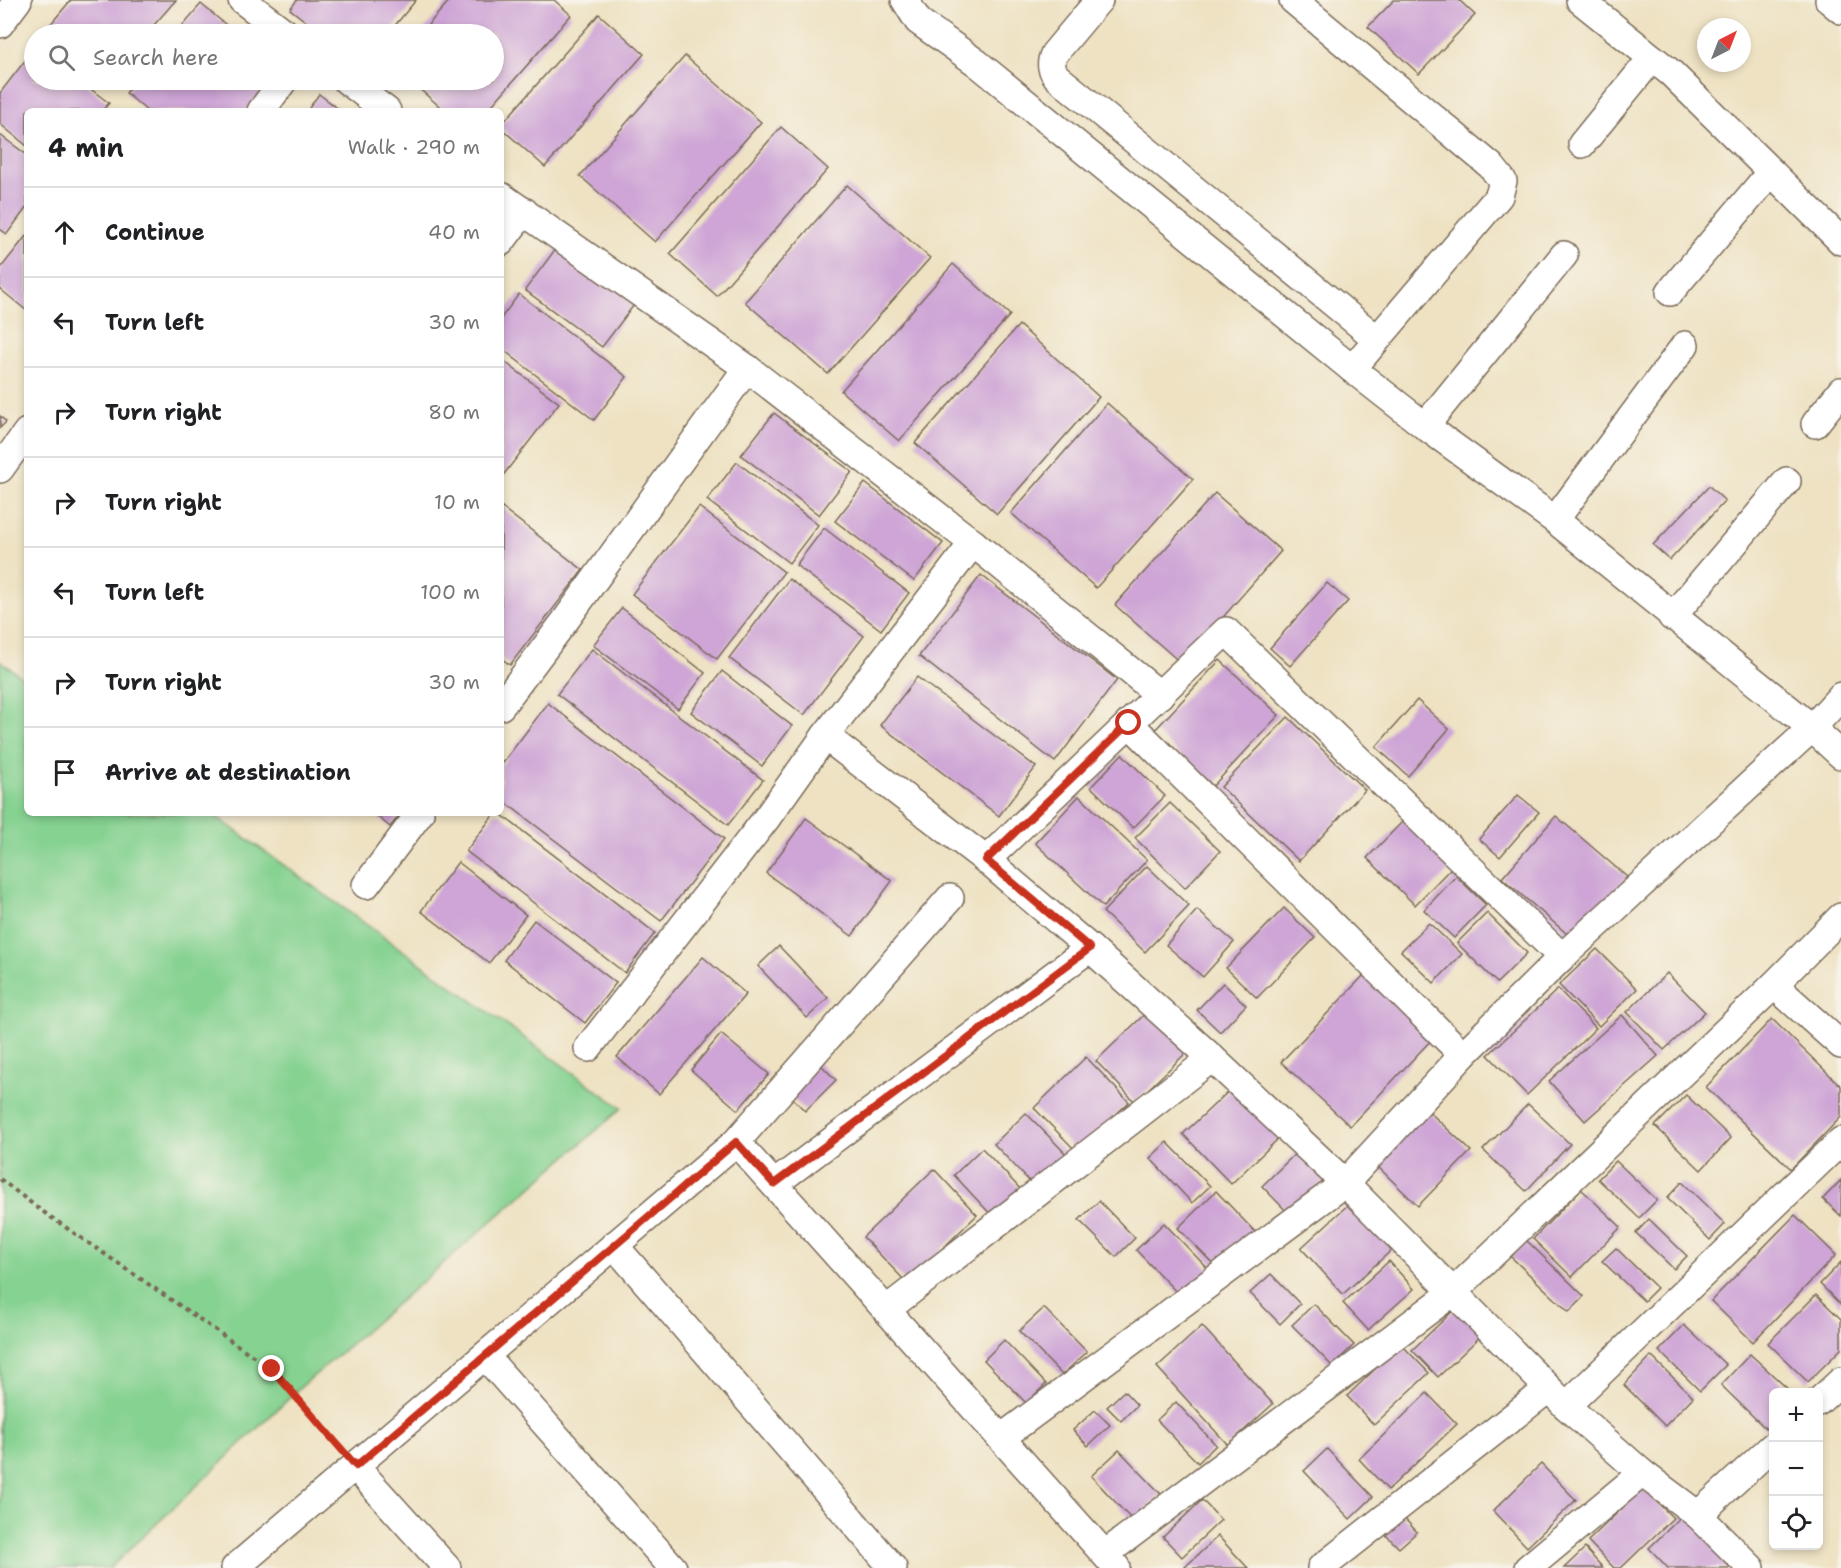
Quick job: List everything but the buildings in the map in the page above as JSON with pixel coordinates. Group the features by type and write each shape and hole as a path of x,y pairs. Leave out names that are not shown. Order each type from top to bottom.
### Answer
{"street":[{"path":"0,24 18,0"},
{"path":"243,0 274,24"},
{"path":"905,0 918,21 977,63 1352,369 1425,426 1555,520 1812,728 1841,755"},
{"path":"1099,0 1054,54 1051,62 1052,70 1057,77 1377,339"},
{"path":"1293,0 1491,166 1503,181 1499,196 1352,369"},
{"path":"1580,0 1671,73 1841,241"},
{"path":"1829,0 1841,10"},
{"path":"1582,144 1652,58"},
{"path":"263,108 277,90"},
{"path":"359,90 383,108"},
{"path":"1670,292 1771,172"},
{"path":"504,198 747,368 973,543 1160,695"},
{"path":"504,238 524,210"},
{"path":"1425,426 1564,255"},
{"path":"1555,520 1685,345"},
{"path":"504,702 747,368"},
{"path":"1815,424 1841,391"},
{"path":"0,469 24,436"},
{"path":"1672,617 1787,482"},
{"path":"588,1048 766,819 825,736 973,543"},
{"path":"986,860 1226,631 1562,957"},
{"path":"1001,1438 1345,1184 1463,1055 1562,957 1812,728 1841,696"},
{"path":"1129,723 1463,1055"},
{"path":"825,736 986,860 1090,948 1212,1058 1345,1184 1557,1398 1641,1473 1698,1515 1751,1568"},
{"path":"366,885 418,816"},
{"path":"235,1568 736,1142 950,898"},
{"path":"736,1142 1111,1561 1452,1293 1774,985 1841,917"},
{"path":"774,1184 1090,948"},
{"path":"1774,985 1841,1045"},
{"path":"886,1310 1212,1058"},
{"path":"1321,1568 1557,1398 1841,1141"},
{"path":"614,1245 893,1568"},
{"path":"484,1356 674,1568"},
{"path":"1823,1397 1841,1381"},
{"path":"1698,1515 1769,1449"},
{"path":"356,1466 447,1568"},
{"path":"1528,1568 1641,1473"}],"path":[{"path":"0,1179 39,1209 272,1369 356,1466"}],"green space":[{"path":"0,661 24,679 24,816 215,816 622,1108 301,1387 110,1568 0,1568"}],"route":[{"path":"272,1369 356,1466 736,1142 774,1184 1090,948 986,860 1129,723"}]}
